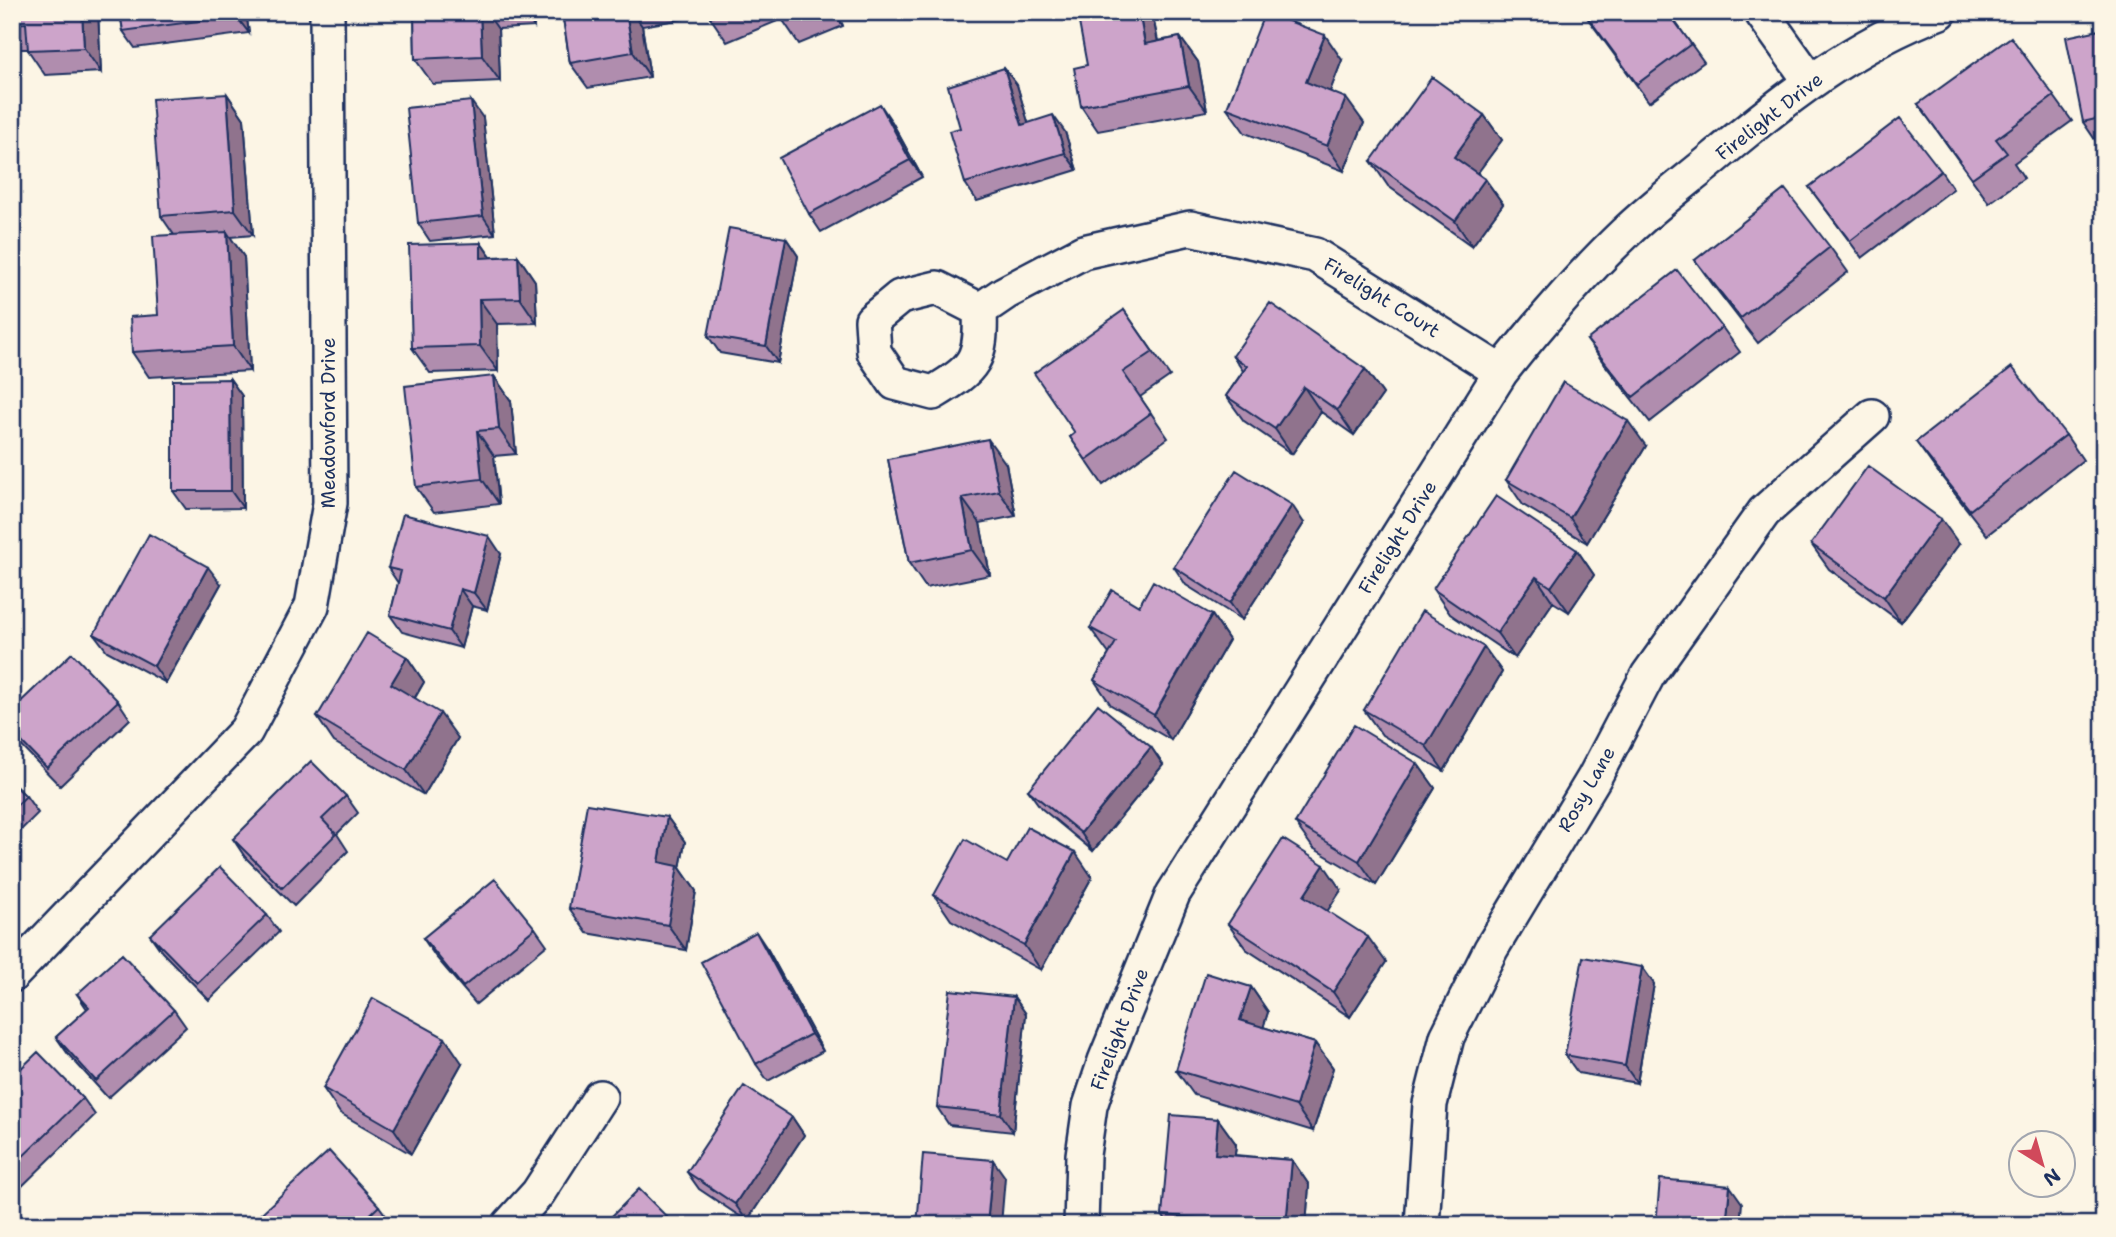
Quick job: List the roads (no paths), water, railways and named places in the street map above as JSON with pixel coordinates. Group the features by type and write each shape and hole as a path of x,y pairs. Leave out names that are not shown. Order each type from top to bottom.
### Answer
{"street":[{"name":"Meadowford Drive","path":"12,975 246,731 312,606 330,503 327,12"},
{"path":"1761,12 1811,82"},
{"name":"Firelight Drive","path":"1081,1225 1083,1155 1090,1106 1105,1061 1173,894 1501,372 1532,333 1624,234 1752,126 1859,48 1902,26 1940,12"},
{"name":"Firelight Court","path":"980,310 1005,293 1083,252 1190,228 1315,255 1501,372"},
{"name":"Rosy Lane","path":"1422,1225 1430,1104 1447,1037 1491,949 1594,778 1648,675 1764,512 1872,416"},
{"path":"509,1225 538,1193 600,1097"}]}
